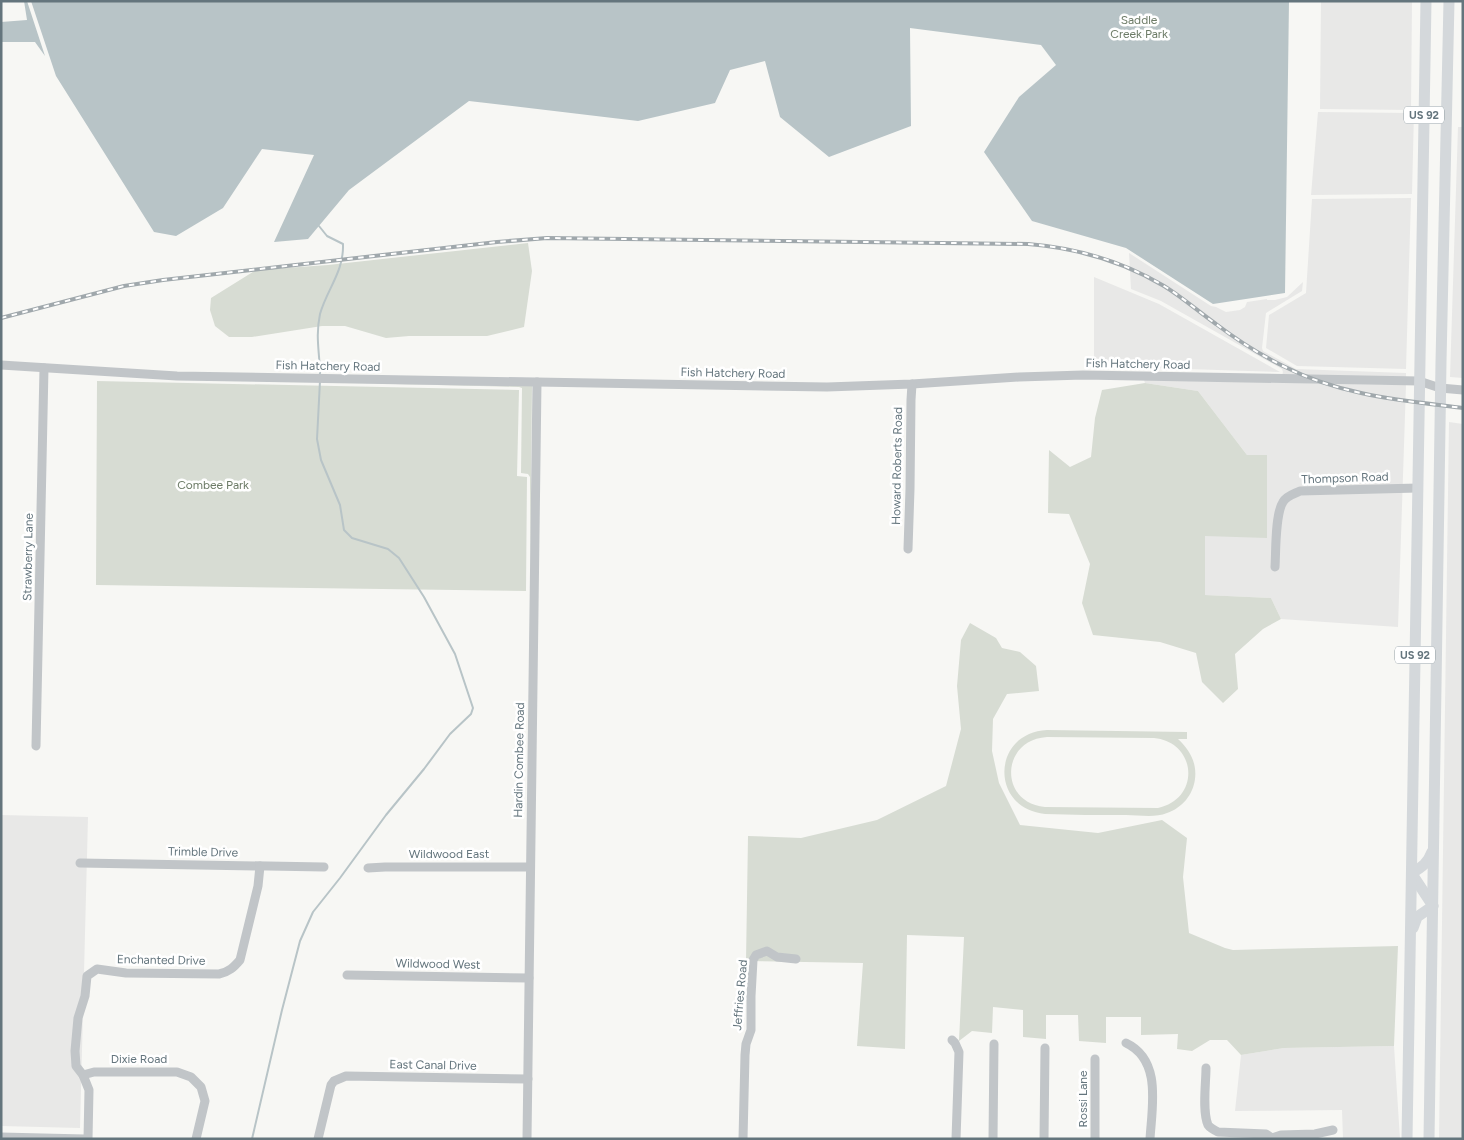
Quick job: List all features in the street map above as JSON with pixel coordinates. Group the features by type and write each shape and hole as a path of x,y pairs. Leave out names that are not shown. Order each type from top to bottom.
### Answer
{"main road":[{"name":"US 92","path":"1408,1139 1426,1"},
{"path":"1425,49 1432,1"},
{"name":"US 92","path":"1429,1139 1440,388 1448,1"},
{"path":"1423,202 1444,203"},
{"path":"1411,937 1417,918 1433,906 1412,873 1424,866 1434,849"}],"street":[{"name":"Fish Hatchery Road","path":"1,365 177,376 321,379 827,387 1083,375 1419,381 1440,388 1463,390"},
{"name":"Strawberry Lane","path":"36,746 44,368"},
{"name":"Hardin Combee Road","path":"527,1139 537,382"},
{"name":"Howard Roberts Road","path":"908,549 912,384"},
{"name":"Thompson Road","path":"1275,567 1279,513 1282,503 1287,497 1300,491 1418,488"},
{"name":"Trimble Drive","path":"80,863 324,867"},
{"name":"Enchanted Drive","path":"83,1076 76,1066 76,1038 78,1018 85,996 87,976 97,969 126,973 219,974 232,969 240,960 258,886 260,866"},
{"name":"Wildwood East","path":"368,868 530,867"},
{"name":"Jeffries Road","path":"743,1139 745,1055 746,1044 751,1030 753,960 756,955 767,951 777,957 796,959"},
{"name":"Wildwood West","path":"347,975 529,978"},
{"path":"952,1040 959,1052 956,1139"},
{"path":"1126,1043 1143,1056 1150,1070 1152,1087 1150,1139"},
{"path":"993,1139 994,1044"},
{"path":"1044,1139 1046,1048"},
{"name":"Rossi Lane","path":"1095,1139 1096,1059"},
{"path":"1206,1068 1206,1115 1208,1125 1218,1132 1266,1134 1272,1138 1281,1135 1315,1134 1333,1130"},
{"name":"Dixie Road","path":"83,1076 94,1072 168,1072 183,1073 191,1077 201,1087 204,1101 196,1139"},
{"path":"1,1137 86,1139 89,1090 83,1076"},
{"name":"East Canal Drive","path":"318,1139 331,1086 338,1079 346,1076 528,1079"}],"shaded area":[{"path":"24,1 27,1 45,56 35,42 1,42 1,22 27,20"},
{"path":"31,1 1289,1 1285,293 1213,304 1126,248 1032,221 984,152 1019,97 1056,65 1041,45 910,28 911,126 829,157 780,117 765,61 730,70 715,103 638,121 469,101 349,190 308,239 274,242 314,155 262,149 223,208 176,236 154,232 56,76"},
{"path":"1321,1 1412,1 1411,110 1320,109"},
{"path":"1318,112 1414,112 1412,194 1311,195"},
{"path":"1458,127 1463,127 1463,378 1450,377"},
{"path":"1411,198 1406,369 1297,366 1266,348 1269,315 1306,293 1312,199"},
{"path":"1129,253 1211,306 1226,312 1240,310 1245,307 1247,302 1287,297 1303,282 1302,291 1266,313 1263,351 1296,369 1406,373 1406,377 1282,375 1282,369 1161,301 1131,289"},
{"path":"1094,277 1159,304 1280,372 1094,366"},
{"path":"1144,380 1406,385 1398,627 1281,619 1271,598 1205,595 1205,536 1267,455 1247,455 1198,391 1145,383"},
{"path":"1449,422 1463,424 1463,1139 1439,1139"},
{"path":"1,815 88,817 80,1128 1,1126"},
{"path":"1394,1046 1400,1139 1343,1139 1342,1110 1235,1111 1241,1055 1284,1048"}],"green space":[{"path":"528,243 532,271 524,327 487,336 409,336 386,338 345,326 322,326 252,337 229,337 215,326 210,310 211,298 256,270 328,265"},
{"name":"Combee Park","path":"97,381 519,390 517,476 527,477 526,591 96,585"},
{"path":"353,383 532,386 530,587 530,477 528,474 521,473 522,388"},
{"path":"1145,383 1198,391 1247,455 1267,455 1267,538 1205,536 1205,595 1271,598 1281,619 1263,629 1235,654 1238,689 1223,703 1202,682 1196,653 1160,642 1093,635 1082,603 1090,564 1069,514 1048,513 1049,450 1070,467 1091,457 1095,418 1102,390"},
{"path":"970,623 996,638 1002,648 1020,652 1036,666 1039,691 1007,694 993,719 992,751 999,783 1020,825 1098,833 1162,820 1187,838 1183,877 1189,933 1225,948 1233,950 1398,946 1394,1046 1284,1048 1241,1055 1227,1040 1210,1040 1192,1051 1177,1049 1178,1034 1141,1035 1141,1017 1106,1017 1106,1043 1079,1041 1078,1015 1046,1015 1046,1039 1023,1037 1023,1010 993,1007 992,1033 972,1031 959,1041 964,937 907,935 905,1049 857,1046 863,963 746,961 748,836 801,838 877,820 946,786 961,729 957,686 961,640"},
{"path":"1047,730 1187,732 1187,739 1178,739 1189,752 1194,762 1194,785 1182,804 1162,815 1045,814 1027,809 1014,799 1007,786 1004,771 1007,757 1015,744 1029,734","holes":["1047,737 1154,738 1168,742 1179,749 1186,760 1188,771 1187,783 1182,794 1172,803 1158,808 1045,807 1030,803 1019,795 1013,784 1011,772 1014,759 1020,749 1032,741"]}],"waterway":[{"path":"319,226 327,236 343,244 341,263 320,314 318,338 320,376"},
{"path":"252,1139 300,941 313,912 386,815 450,734 471,714 473,708 455,654 424,597 399,558 388,549 352,538 344,530 340,505 321,460 317,439 320,381"}],"railway":[{"path":"1,318 124,286 163,280 547,238 1028,244 1081,252 1132,269 1171,290 1248,346 1305,376 1327,384 1372,395 1463,408"}],"park label":[{"name":"Saddle Creek Park","path":"1139,27"}]}
